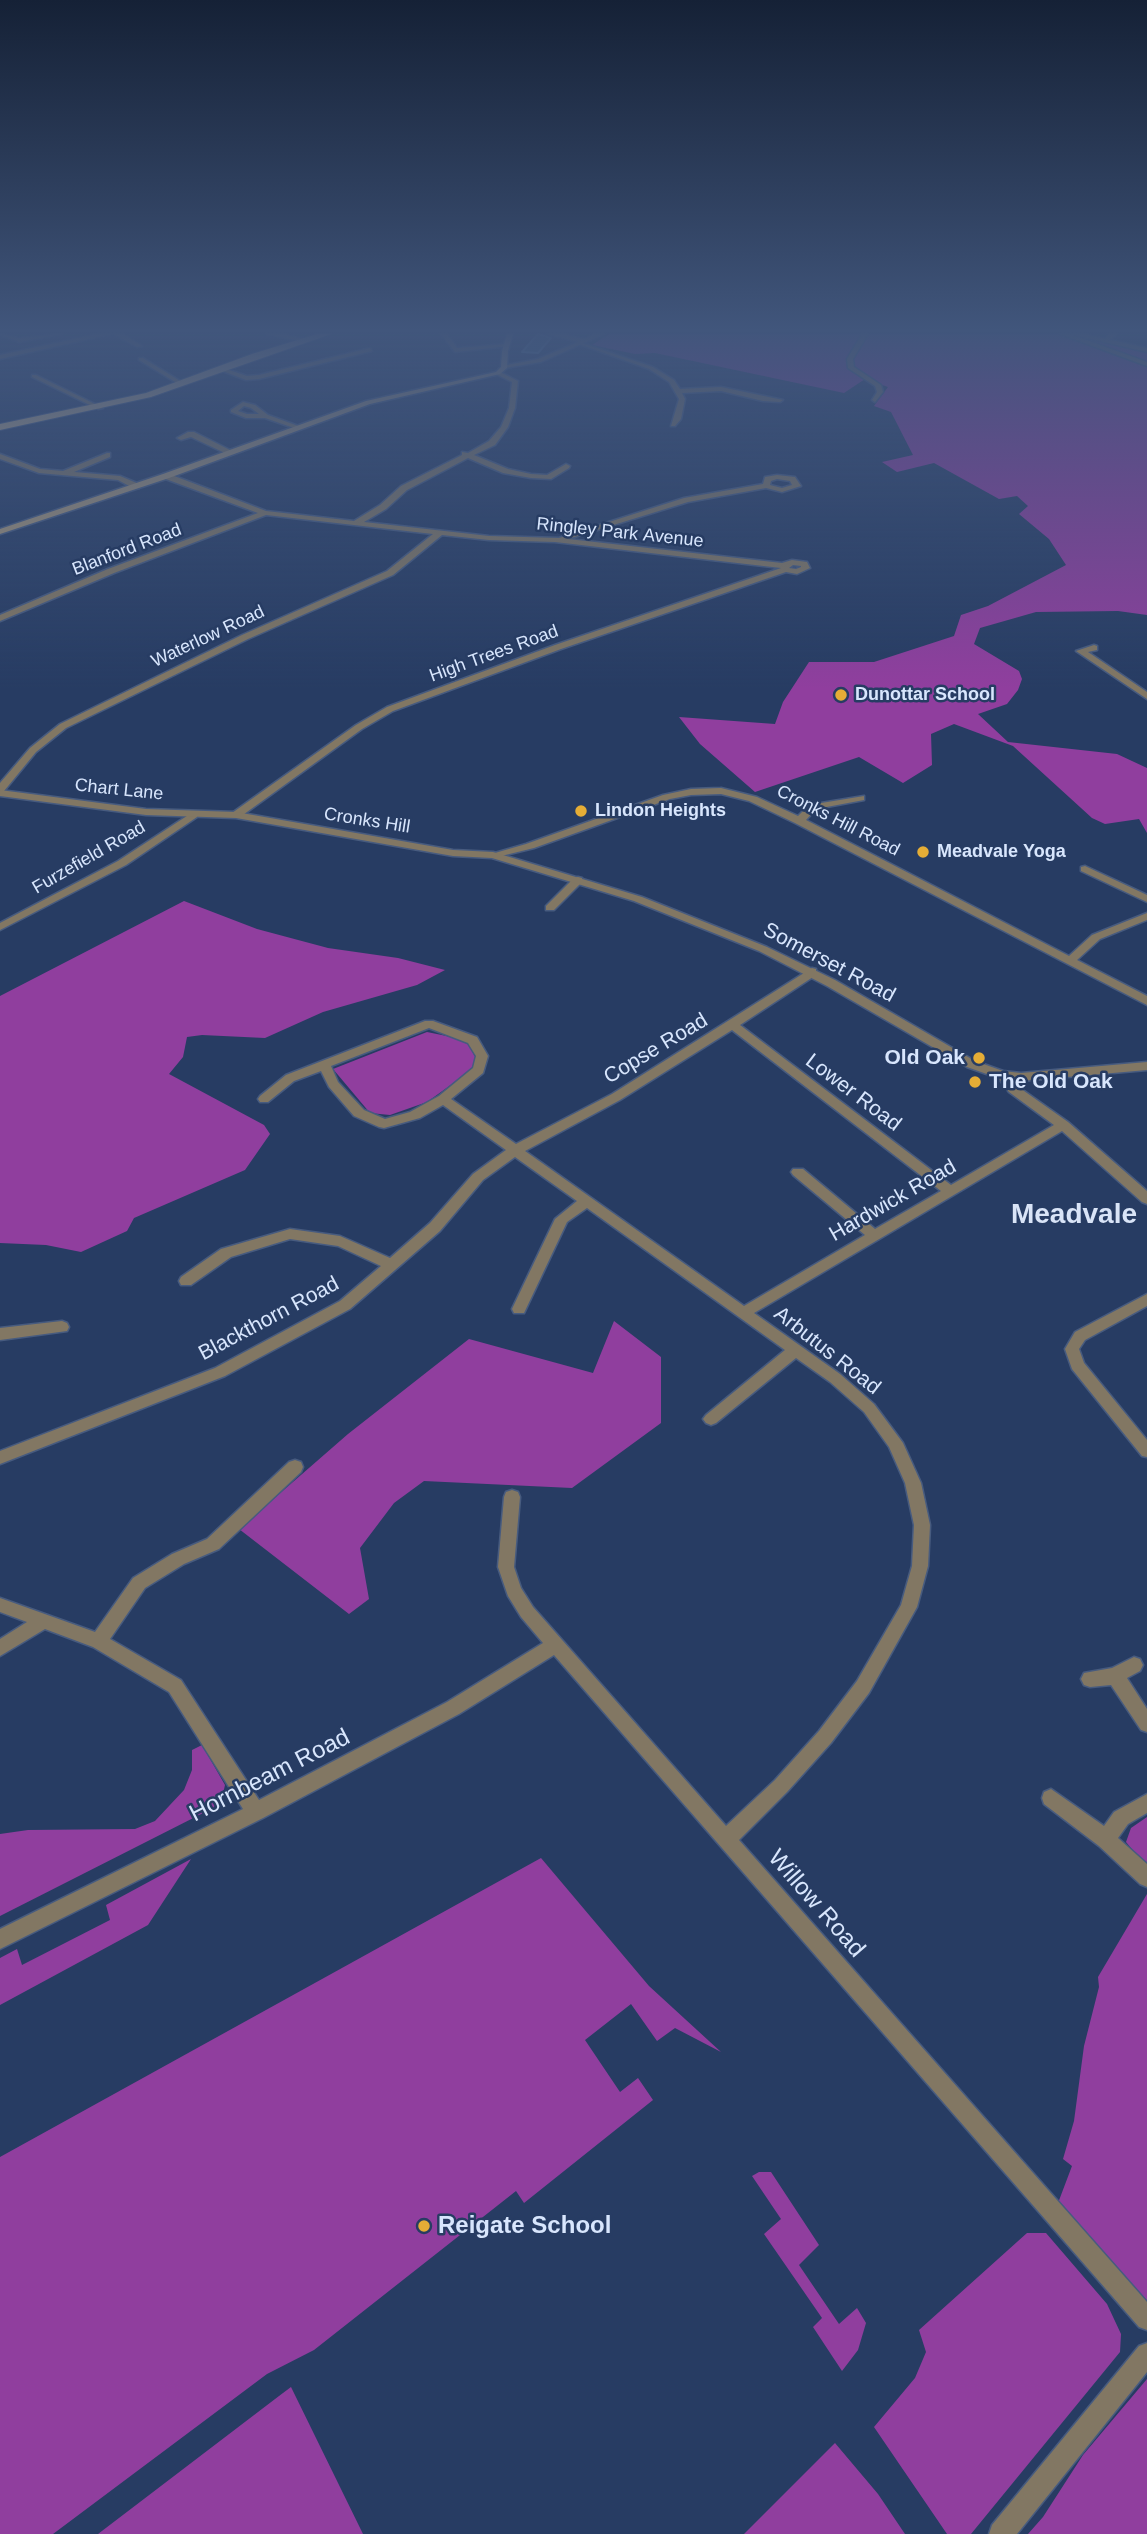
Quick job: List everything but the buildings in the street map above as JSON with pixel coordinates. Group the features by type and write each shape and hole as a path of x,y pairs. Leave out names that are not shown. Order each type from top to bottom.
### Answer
{"main road":[{"path":"0,531 229,452"}],"street":[{"path":"356,523 383,507 404,488 469,452"},
{"path":"465,454 506,471 531,476 548,477 566,466"},
{"path":"61,474 107,455"},
{"path":"0,456 39,471 120,478 136,486"},
{"name":"Ringley Park Avenue","path":"166,476 265,513 489,538 555,540 785,567"},
{"path":"555,540 687,500 766,486"},
{"name":"Blanford Road","path":"0,618 111,571 265,513"},
{"name":"Waterlow Road","path":"0,791 33,750 63,726 244,636 390,573 442,532"},
{"name":"High Trees Road","path":"236,815 359,727 390,709 785,567"},
{"path":"1094,648 1076,652 1147,696"},
{"name":"Chart Lane","path":"0,791 193,815 236,815"},
{"name":"Cronks Hill Road","path":"493,855 530,846 592,822 691,792 721,791 753,799 799,821 1147,1000"},
{"path":"799,821 813,807 860,798"},
{"name":"Furzefield Road","path":"0,927 122,863 193,815"},
{"name":"Cronks Hill","path":"236,815 453,853 493,855"},
{"name":"Somerset Road","path":"493,855 578,880 710,926 811,972 971,1064 1002,1075 1021,1077 1147,1066"},
{"path":"1085,869 1147,899"},
{"path":"550,908 578,880"},
{"path":"1070,961 1097,937 1147,916"},
{"name":"Copse Road","path":"515,1150 616,1097 733,1025 811,972"},
{"path":"264,1099 290,1078 429,1024 473,1040 482,1056 480,1070 443,1099 415,1115 384,1124 359,1113 333,1084 325,1066"},
{"name":"Lower Road","path":"733,1025 950,1191"},
{"path":"1002,1075 1013,1089 1063,1125 1147,1199"},
{"name":"Arbutus Road","path":"443,1099 853,1392 895,1443 913,1483 919,1504 922,1535 920,1566 909,1607 863,1686 799,1767 726,1839"},
{"name":"Hardwick Road","path":"743,1313 1063,1125"},
{"name":"Blackthorn Road","path":"0,1458 220,1372 345,1305 435,1227 478,1177 515,1150"},
{"path":"799,1172 875,1236"},
{"path":"519,1309 562,1219 587,1202"},
{"path":"186,1281 226,1253 290,1234 340,1241 393,1265"},
{"path":"1147,1299 1080,1336 1072,1349 1077,1365 1147,1451"},
{"path":"0,1334 62,1327"},
{"path":"711,1419 795,1350"},
{"path":"99,1642 139,1583 178,1559 213,1544 295,1467"},
{"name":"Willow Road","path":"512,1497 505,1554 509,1580 520,1602 1147,2319"},
{"path":"0,1605 99,1642 174,1686 256,1812"},
{"path":"0,1648 44,1621"},
{"name":"Hornbeam Road","path":"0,1939 256,1812 453,1708 555,1645"},
{"path":"1090,1679 1115,1676 1134,1665"},
{"path":"1115,1676 1147,1724"},
{"path":"1051,1798 1106,1839 1147,1877"},
{"path":"1106,1839 1121,1818 1147,1803"},
{"path":"1001,2534 1147,2354"}],"shaded area":[{"path":"912,452 1147,452 1147,615 1118,611 1036,612 980,628 974,644 1019,671 1022,679 1018,690 1007,704 978,714 1008,742 1117,754 1147,768 1147,833 1139,819 1105,824 1092,818 1013,746 954,724 931,734 932,765 903,783 859,757 755,792 700,744 679,717 775,724 783,702 809,662 874,662 954,636 961,615 988,606 1066,565 1049,539 1019,514 1028,506 1017,496 999,499 934,463 897,472 882,462 913,455"},
{"path":"184,901 257,929 328,948 398,958 445,970 417,985 323,1012 265,1038 202,1035 187,1037 183,1057 169,1074 264,1125 270,1134 245,1170 134,1218 127,1231 81,1252 46,1245 0,1243 0,996"},
{"path":"427,1032 466,1040 477,1060 473,1069 427,1102 390,1115 370,1113 333,1069"},
{"path":"614,1321 661,1357 661,1423 572,1488 424,1481 394,1503 360,1548 369,1599 349,1614 239,1529 348,1434 469,1339 593,1373"},
{"path":"202,1745 225,1785 222,1798 213,1808 0,1916 0,1834 28,1830 135,1829 155,1821 184,1790 192,1770 192,1750"},
{"path":"1147,1817 1147,1867 1126,1842 1131,1828"},
{"path":"541,1858 649,1986 721,2052 675,2028 657,2041 631,2004 585,2040 620,2092 638,2078 653,2100 524,2203 516,2191 314,2350 267,2374 53,2534 0,2534 0,2157"},
{"path":"191,1859 148,1925 0,2005 0,1958 17,1949 22,1965 110,1920 106,1905"},
{"path":"1147,1894 1147,2301 1137,2298 1055,2211 1072,2166 1063,2159 1074,2121 1084,2046 1099,1987 1098,1977"},
{"path":"759,2172 771,2172 819,2245 799,2265 839,2324 857,2308 866,2323 858,2350 842,2371 813,2327 822,2318 764,2234 781,2219 752,2176"},
{"path":"1027,2233 1046,2233 1107,2304 1121,2334 1120,2352 971,2534 947,2534 874,2427 915,2378 926,2352 919,2330"},
{"path":"1147,2379 1147,2534 1028,2534 1043,2517 1083,2455"},
{"path":"291,2387 363,2534 98,2534 279,2396"},
{"path":"835,2443 878,2494 905,2534 744,2534"}],"place":[{"name":"Dunottar School","path":"841,695"},
{"name":"Lindon Heights","path":"581,811"},
{"name":"Meadvale Yoga","path":"923,852"},
{"name":"Old Oak","path":"979,1058"},
{"name":"The Old Oak","path":"975,1082"},
{"name":"Reigate School","path":"424,2226"}],"district":[{"name":"Meadvale","path":"1074,1215"}]}
